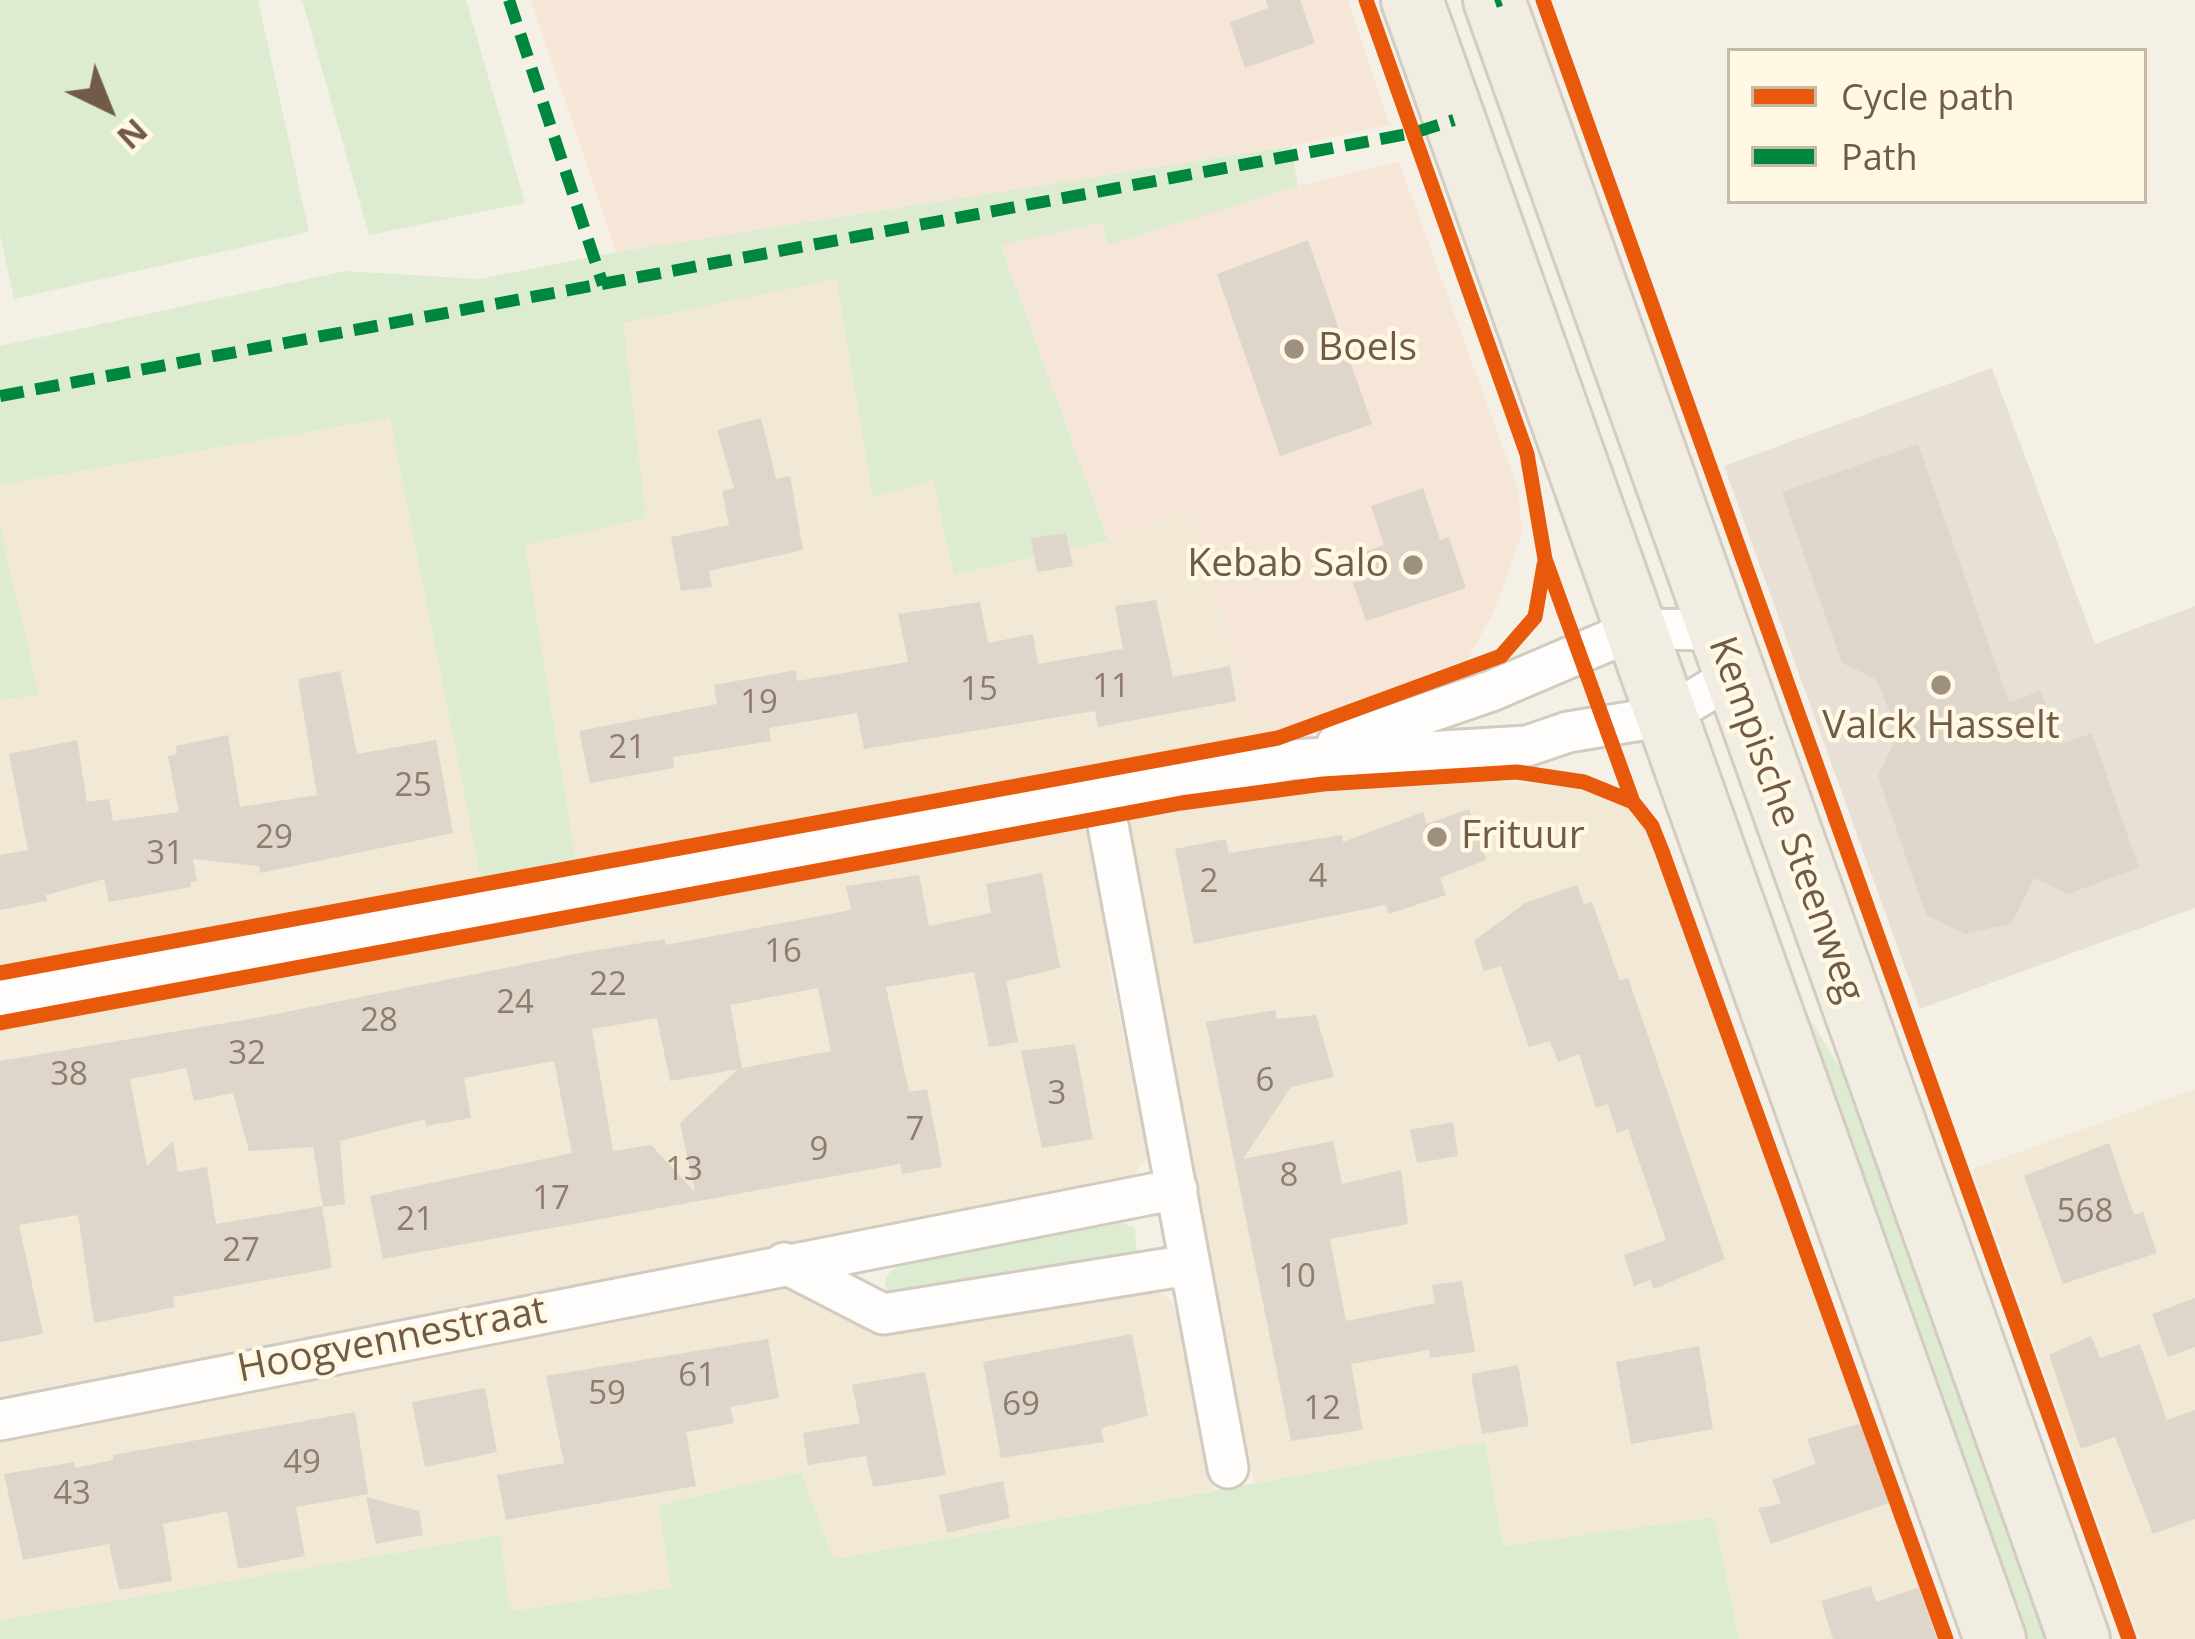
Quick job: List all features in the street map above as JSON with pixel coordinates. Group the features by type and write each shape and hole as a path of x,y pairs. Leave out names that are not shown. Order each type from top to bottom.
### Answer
{"main road":[{"name":"Kempische Steenweg","path":"1412,0 1995,1639"},
{"name":"Kempische Steenweg","path":"1494,0 2078,1639"}],"street":[{"path":"0,1000 1292,760 1500,749 1667,716 1725,653 1636,629 1491,692 1292,760"},
{"path":"1102,793 1228,1468"},
{"name":"Hoogvennestraat","path":"0,1420 1177,1189"},
{"path":"784,1263 884,1314 1189,1265"}],"shaded area":[{"path":"531,0 1348,0 1390,125 1291,146 616,252"},
{"path":"1399,162 1518,489 1522,533 1494,611 1468,659 1257,738 1192,509 1108,540 1001,244 1103,223 1109,244 1298,186"},
{"path":"836,278 873,497 933,479 954,575 1108,540 1192,509 1257,738 576,862 525,544 646,518 622,323"},
{"path":"1992,368 2095,644 2195,606 2195,908 1920,1009 1724,466"},
{"path":"390,418 481,880 0,969 0,700 38,695 0,526 0,485"},
{"path":"1476,780 1590,788 1626,805 1643,823 1943,1639 1739,1639 1714,1517 1503,1546 1485,1442 1254,1483 1126,832 1130,820 1254,796 1349,784"},
{"path":"1081,826 1091,836 1107,896 1108,961 1148,1156 1134,1174 1113,1183 0,1396 0,1026"},
{"path":"2195,1089 2195,1639 2140,1639 1972,1169"},
{"path":"1147,1284 1169,1298 1179,1319 1214,1490 832,1559 800,1472 659,1505 672,1588 510,1611 499,1535 0,1620 0,1432 765,1287 789,1290 868,1329 893,1331"}],"green space":[{"path":"0,0 258,0 309,232 14,299 0,235"},
{"path":"302,0 466,0 525,203 369,235"},
{"path":"1291,146 1298,186 1108,245 1102,223 1001,245 1108,540 954,575 933,480 873,498 836,279 623,323 646,518 525,545 576,862 481,880 390,418 0,485 0,346 345,271 479,279 616,252"},
{"path":"0,526 39,695 0,700"},
{"path":"1790,970 1806,1012 1870,1117 2055,1639 2013,1639 1779,973"},
{"path":"1116,1221 1135,1228 1137,1254 890,1297 885,1285 887,1275 905,1261"},
{"path":"1485,1442 1503,1546 1714,1517 1739,1639 0,1639 0,1620 500,1535 510,1611 671,1588 659,1505 801,1472 833,1559"}],"building":[{"path":"1266,0 1300,0 1315,43 1245,68 1230,22 1268,8"},
{"name":"Boels","path":"1308,240 1372,424 1280,456 1217,274"},
{"path":"761,418 776,479 790,476 803,550 709,571 712,587 681,591 671,537 729,525 722,491 734,488 717,430"},
{"name":"Valck Hasselt","path":"1918,444 2009,702 2041,691 2060,744 2092,733 2139,868 2068,894 2034,878 2012,923 1966,934 1926,915 1878,776 1898,734 1877,680 1842,663 1782,492"},
{"name":"Kebab Salo","path":"1423,488 1440,540 1449,537 1466,588 1366,621 1353,583 1370,577 1364,552 1384,545 1371,506"},
{"path":"1066,533 1073,566 1037,572 1031,538"},
{"path":"1156,600 1173,677 1230,666 1236,701 1098,727 1095,711 864,749 857,713 769,728 771,741 673,757 674,768 590,783 579,731 717,704 714,685 796,670 797,681 908,662 898,614 980,602 988,643 1033,634 1038,664 1123,649 1115,606"},
{"path":"340,671 357,754 436,740 453,833 260,873 259,866 193,859 197,882 190,882 191,887 109,902 104,879 46,895 47,901 0,910 0,855 28,850 9,754 77,740 87,802 109,799 113,821 179,812 168,756 177,754 176,746 228,735 240,807 317,795 298,679"},
{"path":"1469,809 1486,860 1440,878 1446,895 1389,914 1386,905 1194,944 1175,849 1226,839 1229,853 1342,835 1343,842 1423,812 1427,824"},
{"path":"1042,873 1060,968 1006,981 1018,1042 989,1047 974,972 886,987 909,1092 927,1089 942,1167 902,1174 900,1164 383,1259 370,1196 572,1153 554,1061 464,1078 471,1118 426,1126 425,1119 340,1141 345,1204 323,1207 313,1147 249,1151 233,1093 194,1101 186,1068 130,1079 147,1166 173,1141 178,1172 207,1167 216,1224 322,1206 332,1268 173,1297 175,1307 94,1323 78,1215 19,1225 43,1334 0,1342 0,1061 261,1017 580,953 665,939 665,945 851,910 846,886 919,875 929,926 991,913 986,884","holes":["818,988 831,1051 742,1068 730,1005","657,1018 670,1081 738,1069 680,1123 695,1192 651,1145 613,1151 592,1029"]},
{"path":"1577,885 1584,904 1592,902 1620,981 1628,978 1725,1259 1654,1289 1650,1280 1634,1286 1624,1255 1666,1240 1628,1129 1617,1133 1608,1104 1596,1108 1579,1054 1558,1062 1550,1041 1529,1047 1501,966 1484,971 1474,941 1525,903"},
{"path":"1275,1010 1277,1019 1316,1015 1334,1077 1291,1087 1243,1159 1333,1141 1342,1184 1401,1170 1408,1224 1330,1239 1346,1321 1435,1303 1432,1285 1462,1281 1475,1352 1430,1358 1429,1350 1351,1364 1363,1430 1291,1441 1206,1022"},
{"path":"1075,1044 1093,1139 1042,1148 1021,1051"},
{"path":"1453,1122 1458,1156 1417,1163 1410,1130"},
{"path":"2109,1143 2134,1215 2143,1212 2157,1253 2063,1284 2024,1176"},
{"path":"2195,1298 2195,1347 2168,1357 2152,1314"},
{"path":"1132,1334 1148,1416 1101,1428 1104,1442 1001,1458 983,1362"},
{"path":"2091,1336 2100,1358 2140,1344 2167,1420 2195,1410 2195,1519 2153,1534 2115,1437 2081,1449 2049,1355"},
{"path":"768,1339 779,1398 730,1407 734,1423 686,1432 696,1486 506,1520 497,1475 564,1463 546,1376"},
{"path":"1699,1346 1713,1429 1631,1444 1616,1362"},
{"path":"1518,1365 1529,1426 1482,1434 1471,1374"},
{"path":"925,1372 946,1475 873,1487 866,1456 808,1465 803,1433 860,1423 852,1385"},
{"path":"485,1388 497,1452 425,1467 412,1402"},
{"path":"355,1412 368,1494 296,1507 305,1556 238,1569 227,1511 163,1524 172,1581 119,1590 109,1544 23,1560 4,1474 74,1462 75,1468 113,1460 113,1455"},
{"path":"1862,1423 1889,1503 1771,1544 1758,1508 1781,1504 1772,1480 1816,1464 1807,1439"},
{"path":"1003,1481 1010,1518 947,1533 939,1495"},
{"path":"366,1497 419,1511 423,1535 376,1544"},
{"path":"1871,1586 1876,1602 1919,1587 1937,1639 1833,1639 1821,1601"}],"marked path":[{"path":"509,0 603,285"},
{"path":"1495,2 1501,0"},
{"path":"0,396 1413,133 1454,120"}],"cycle path":[{"path":"1366,0 1527,454 1545,559 1633,802 1652,826 1662,851 1946,1639"},
{"path":"1543,0 2129,1639"},
{"path":"0,973 1278,738 1501,656 1535,617 1544,565"},
{"path":"0,1023 1181,803 1323,784 1517,772 1584,782 1633,802"}],"place":[{"name":"Boels","path":"1294,349"},
{"name":"Kebab Salo","path":"1413,565"},
{"name":"Valck Hasselt","path":"1941,685"},
{"name":"Frituur","path":"1437,837"}]}
